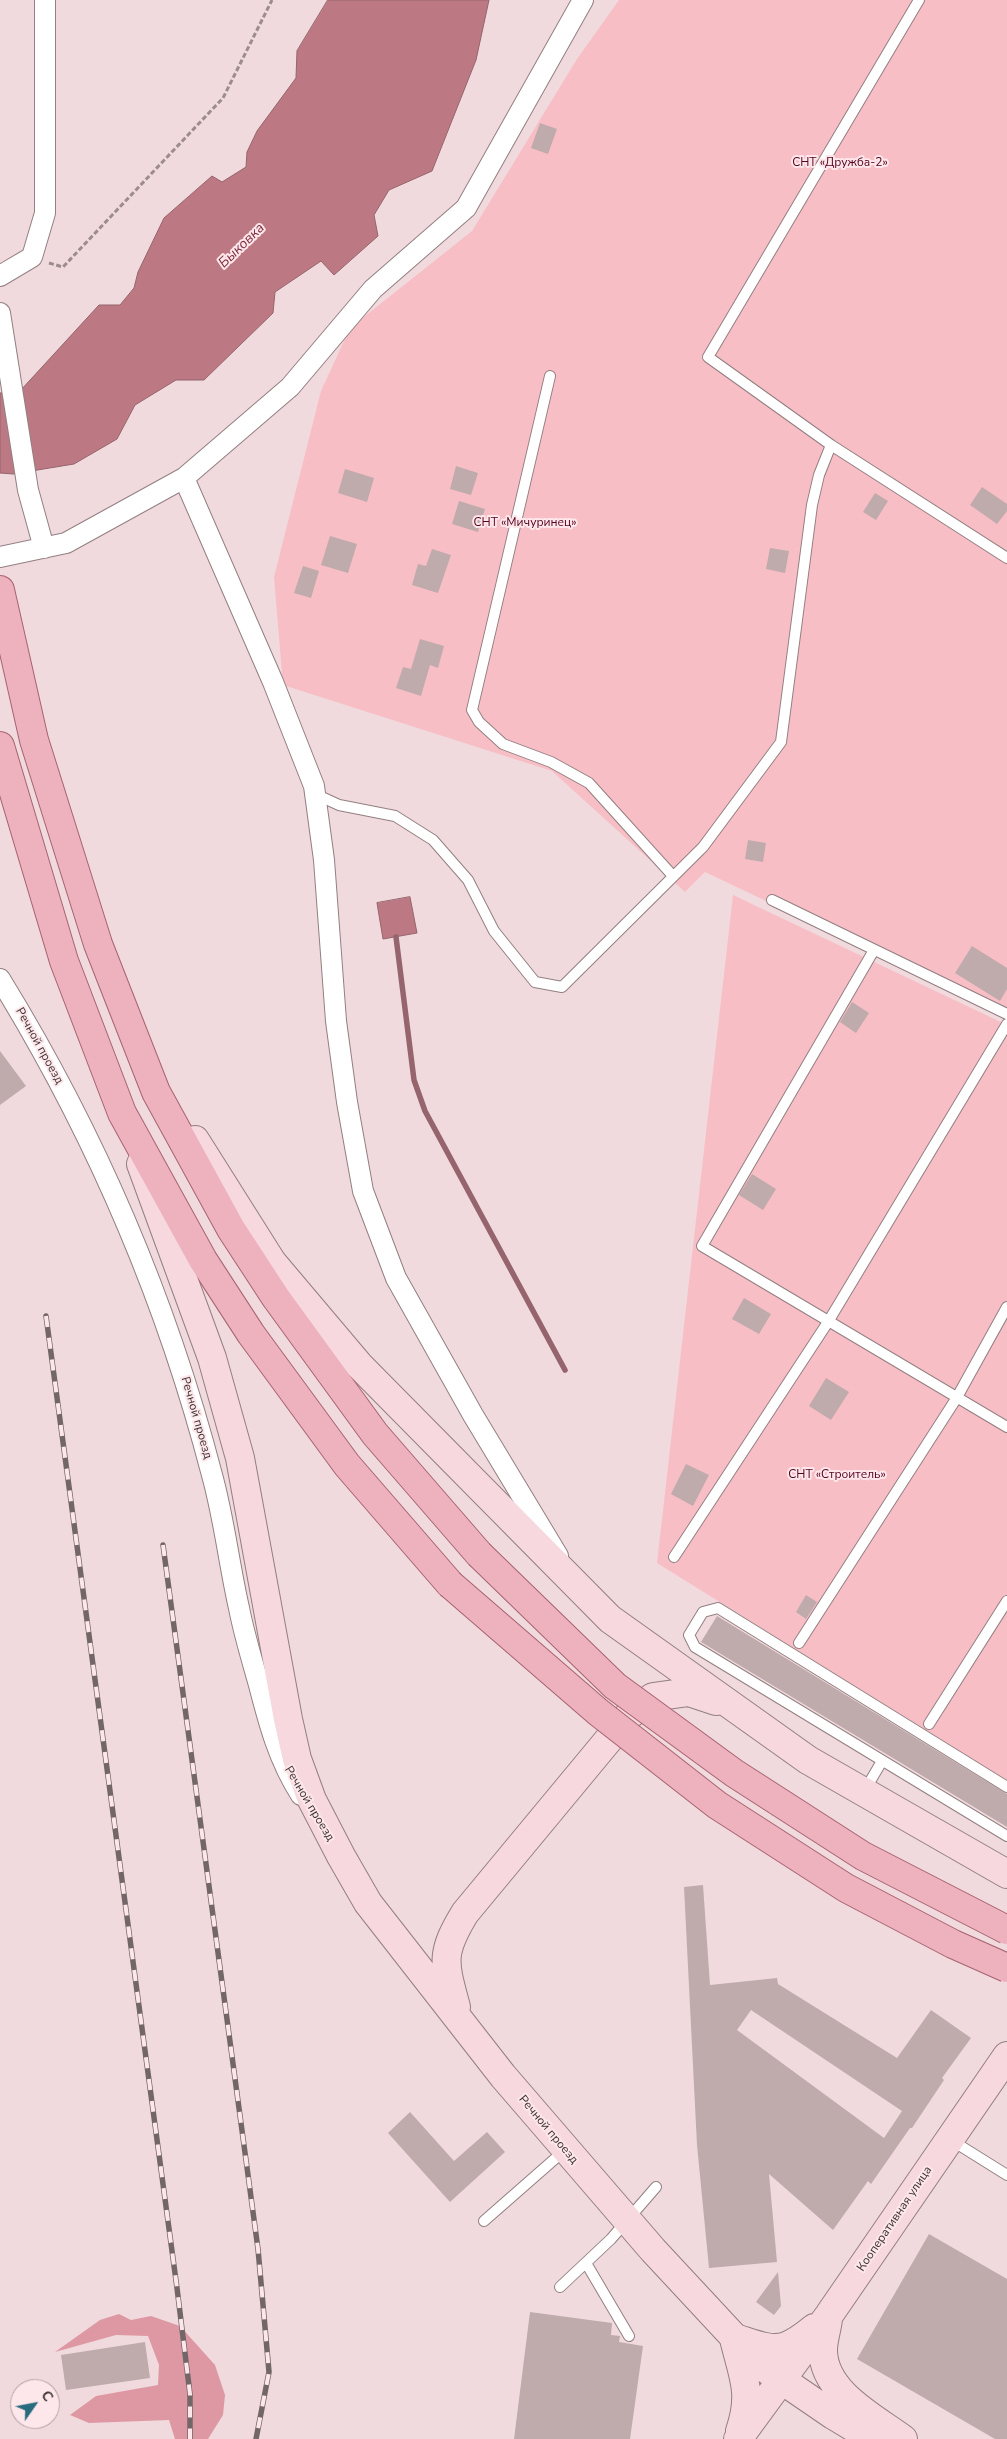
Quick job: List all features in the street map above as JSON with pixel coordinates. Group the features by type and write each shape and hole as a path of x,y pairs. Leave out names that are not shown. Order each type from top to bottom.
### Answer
{"main road":[{"path":"0,590 34,740 98,944 156,1092 231,1229 276,1298 375,1434 479,1554 615,1686 734,1773 863,1856 1007,1930"},
{"path":"0,747 64,961 212,1358 240,1458 297,1759 312,1800 340,1856"},
{"path":"143,1058 272,1262 359,1364 610,1619 808,1760 1007,1874"},
{"path":"122,1114 203,1260 251,1334 347,1465 450,1584 598,1712 717,1805 846,1888 953,1944 1007,1968"},
{"path":"460,2020 445,1967 450,1938 465,1913 628,1715 653,1697 689,1692 730,1705"},
{"name":"Речной проезд","path":"340,1856 368,1903 503,2076 565,2150 734,2338 760,2366 781,2382 874,2439"},
{"name":"Кооперативная улица","path":"738,2439 829,2315 1007,2056"},
{"path":"734,2338 775,2350 793,2344 829,2315"},
{"path":"829,2315 822,2351 832,2382 842,2395 903,2439"},
{"path":"734,2338 748,2392 746,2415 738,2439"}],"street":[{"path":"0,276 32,257 45,213 45,0"},
{"path":"0,557 68,542 184,478 290,387 373,289 466,208 583,0"},
{"path":"0,313 28,490 44,548"},
{"path":"184,478 273,682 314,786 324,860 336,1021 347,1102 363,1192 396,1278 474,1415 573,1581"},
{"name":"Речной проезд","path":"0,979 34,1035 75,1111 122,1209 176,1349 213,1476 239,1610 270,1729 289,1776 340,1856"}],"lane":[{"path":"919,0 708,357 831,444 1007,558"},
{"path":"550,376 472,710 479,722 503,744 551,762 588,783 674,876"},
{"path":"315,794 339,806 395,816 433,840 468,880 494,931 535,982 562,987 703,847 780,742 812,505 818,475 831,444"},
{"path":"772,900 1007,1014"},
{"path":"874,950 702,1246 1007,1428"},
{"path":"674,1557 828,1322 1007,1024"},
{"path":"799,1642 956,1399 1007,1307"},
{"path":"929,1724 1007,1601"},
{"path":"1007,1787 718,1608 703,1612 689,1636 696,1647 1007,1836"},
{"path":"864,1792 882,1761"},
{"path":"950,2140 1007,2175"},
{"path":"484,2221 565,2150"},
{"path":"560,2287 628,2220 656,2187"},
{"path":"586,2263 629,2336"}],"path":[{"path":"32,257 63,267 217,105 223,98 272,0"}],"green space":[{"path":"619,0 1007,0 1007,1019 899,964 705,872 685,892 552,771 283,685 274,577 321,391 350,328 472,231 577,59"},
{"name":"СНТ «Строитель»","path":"733,895 1007,1025 1007,1781 657,1563"}],"shaded area":[{"path":"119,2314 131,2320 151,2316 180,2326 215,2365 225,2395 223,2415 208,2439 175,2439 169,2420 89,2423 70,2415 96,2396 158,2385 159,2365 148,2336 116,2335 55,2352 100,2320"}],"water":[{"name":"Быковка","path":"328,0 489,0 476,60 432,171 389,190 374,215 378,236 334,275 321,261 275,292 273,313 204,380 176,380 135,405 117,439 74,464 13,474 0,473 0,393 20,391 99,305 120,305 134,288 138,272 164,218 212,176 222,182 246,167 247,152 257,131 296,78 297,51"},
{"path":"410,897 417,933 383,939 377,903"}],"building":[{"path":"540,123 557,129 548,154 531,148"},
{"path":"456,466 478,473 471,495 450,489"},
{"path":"345,469 374,478 367,502 338,493"},
{"path":"982,487 1007,504 1007,511 997,524 970,505"},
{"path":"875,493 888,501 876,520 863,512"},
{"path":"459,501 485,509 478,532 452,524"},
{"path":"330,536 357,544 348,573 321,565"},
{"path":"770,548 789,551 785,573 766,569"},
{"path":"432,549 451,555 438,593 412,585 418,564 426,566"},
{"path":"303,566 319,571 311,598 294,593"},
{"path":"420,639 444,646 438,668 430,665 421,696 396,688 403,667 411,669"},
{"path":"748,840 766,843 763,862 745,859"},
{"path":"972,946 1007,968 1007,989 1000,1001 955,973"},
{"path":"852,1002 869,1013 856,1033 840,1022"},
{"path":"0,1051 26,1086 0,1105"},
{"path":"752,1174 776,1189 763,1210 739,1195"},
{"path":"744,1298 771,1314 759,1334 732,1319"},
{"path":"826,1378 849,1392 831,1420 809,1406"},
{"path":"686,1464 709,1475 693,1506 671,1494"},
{"path":"806,1595 817,1602 806,1619 796,1612"},
{"path":"717,1616 1007,1794 1007,1827 701,1642"},
{"path":"703,1885 710,1985 777,1978 778,1984 897,2058 931,2010 971,2038 942,2078 944,2080 912,2128 910,2128 871,2184 868,2181 833,2230 769,2174 777,2262 709,2268 697,2145 684,1887","holes":["751,2010 902,2111 884,2138 737,2030"]},
{"path":"410,2112 454,2161 487,2132 505,2152 450,2202 388,2133"},
{"path":"929,2234 1007,2279 1007,2439 995,2439 857,2359"},
{"path":"778,2272 781,2306 774,2315 756,2302"},
{"path":"530,2312 612,2323 611,2335 620,2336 619,2342 643,2346 630,2439 514,2439"},
{"path":"145,2342 150,2378 66,2390 61,2355"}],"waterway":[{"path":"396,937 414,1080 425,1111 565,1370"}],"railway":[{"path":"46,1316 177,2288 190,2394 190,2439"},
{"path":"163,1545 258,2249 269,2372 256,2439"}],"park label":[{"name":"СНТ «Дружба-2»","path":"840,163"},
{"name":"СНТ «Мичуринец»","path":"525,523"}]}
